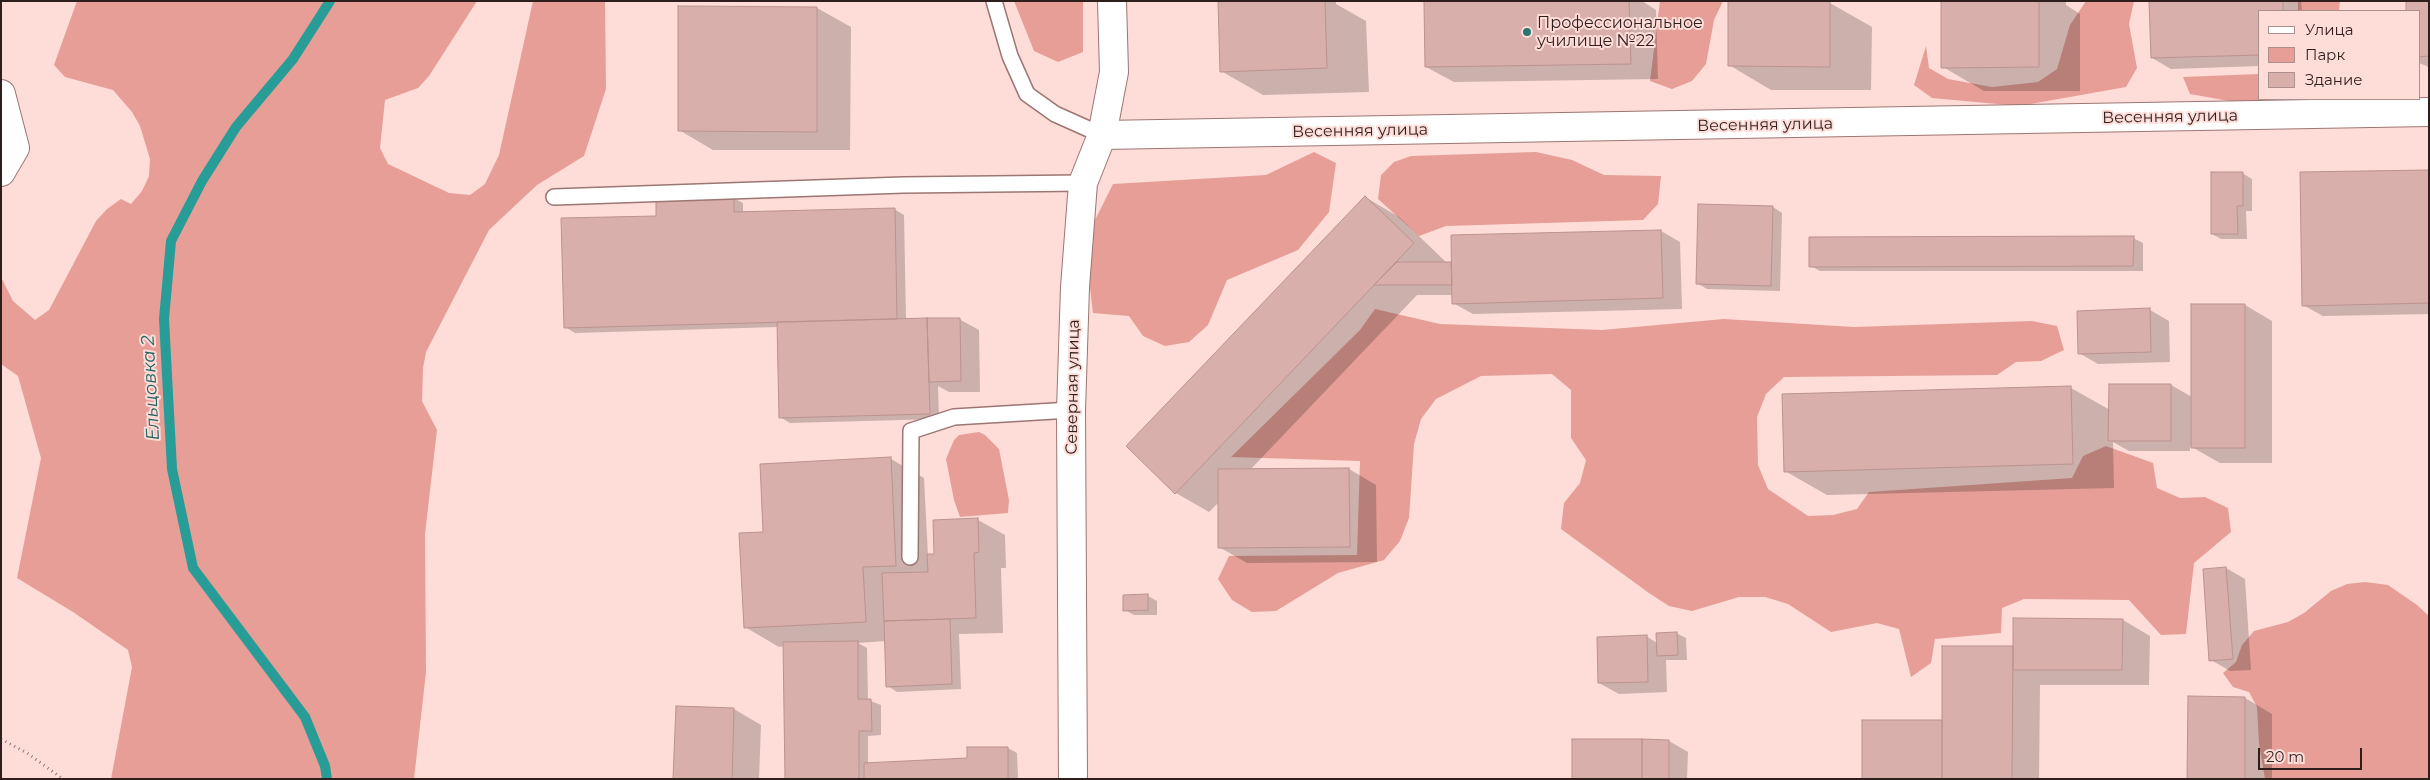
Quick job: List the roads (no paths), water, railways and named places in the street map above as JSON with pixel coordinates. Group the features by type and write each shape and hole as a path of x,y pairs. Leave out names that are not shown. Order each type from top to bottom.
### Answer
{"street":[{"name":"Северная улица","path":"1073,779 1071,410 1075,287 1083,183 1102,135 1114,72 1112,1"},
{"path":"1,94 16,148 1,172"},
{"name":"Весенняя улица","path":"1102,135 2429,112"}],"lane":[{"path":"994,1 1010,56 1027,94 1055,114 1102,135"},
{"path":"554,197 903,185 1083,183"},
{"path":"910,557 911,431 954,417 1071,410"}],"waterway":[{"name":"Ельцовка 2","path":"327,779 325,766 305,717 193,568 172,469 164,319 171,241 202,181 236,127 293,59 330,1"}],"place":[{"name":"Профессиональное училище №22","path":"1527,32"}]}
